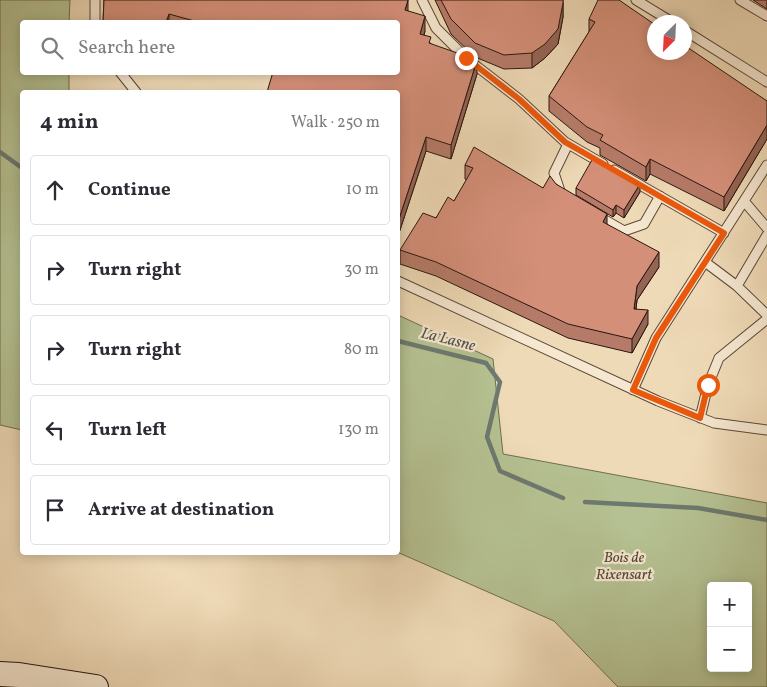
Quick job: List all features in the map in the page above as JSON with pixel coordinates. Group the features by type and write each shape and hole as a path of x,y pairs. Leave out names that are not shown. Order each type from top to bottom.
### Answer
{"street":[{"path":"0,674 19,675 96,687"}],"lane":[{"path":"95,0 95,20"},
{"path":"422,0 436,28 466,58 519,99 568,144 724,233"},
{"path":"636,0 661,15"},
{"path":"740,0 767,16"},
{"path":"692,35 767,82"},
{"path":"122,75 134,90"},
{"path":"567,197 559,192 554,173 568,144"},
{"path":"633,390 656,338 767,165"},
{"path":"591,212 624,231 644,224 660,196"},
{"path":"744,202 767,228"},
{"path":"737,286 767,235"},
{"path":"700,418 708,385 719,358 767,317 737,286 705,262"},
{"path":"400,282 633,390 700,418 714,423 767,430"}],"green space":[{"path":"0,0 70,0 69,20 20,20 20,75 69,75 69,90 20,90 20,430 0,425"},
{"name":"Bois de Rixensart","path":"400,316 493,359 503,454 767,503 767,687 618,687 554,621 400,553"}],"building":[{"path":"104,0 408,0 405,10 425,16 420,34 431,37 429,43 477,60 451,145 426,137 400,216 400,90 268,90 272,75 400,75 400,20 191,20 169,14 167,20 103,20"},
{"path":"441,0 563,0 563,3 558,29 545,44 532,53 504,55 475,43 451,19"},
{"path":"598,0 619,0 647,19 647,60 692,60 692,50 767,101 767,125 724,197 650,159 646,167 600,140 603,135 587,127 549,96 595,22 589,19"},
{"path":"474,147 543,188 550,176 556,184 607,214 603,222 659,252 637,286 634,309 648,310 632,339 568,324 436,262 400,250 423,213 436,218 448,197 454,201 473,168 465,165"},
{"path":"593,158 640,184 624,210 616,205 613,210 576,188"}],"waterway":[{"name":"La Lasne","path":"0,152 20,167"},
{"name":"La Lasne","path":"400,342 486,363 500,382 487,437 500,471 563,498"},
{"name":"La Lasne","path":"585,502 698,508 767,520"}],"route":[{"path":"466,58 519,99 565,142 724,233 656,338 633,390 700,418 708,385"}]}
